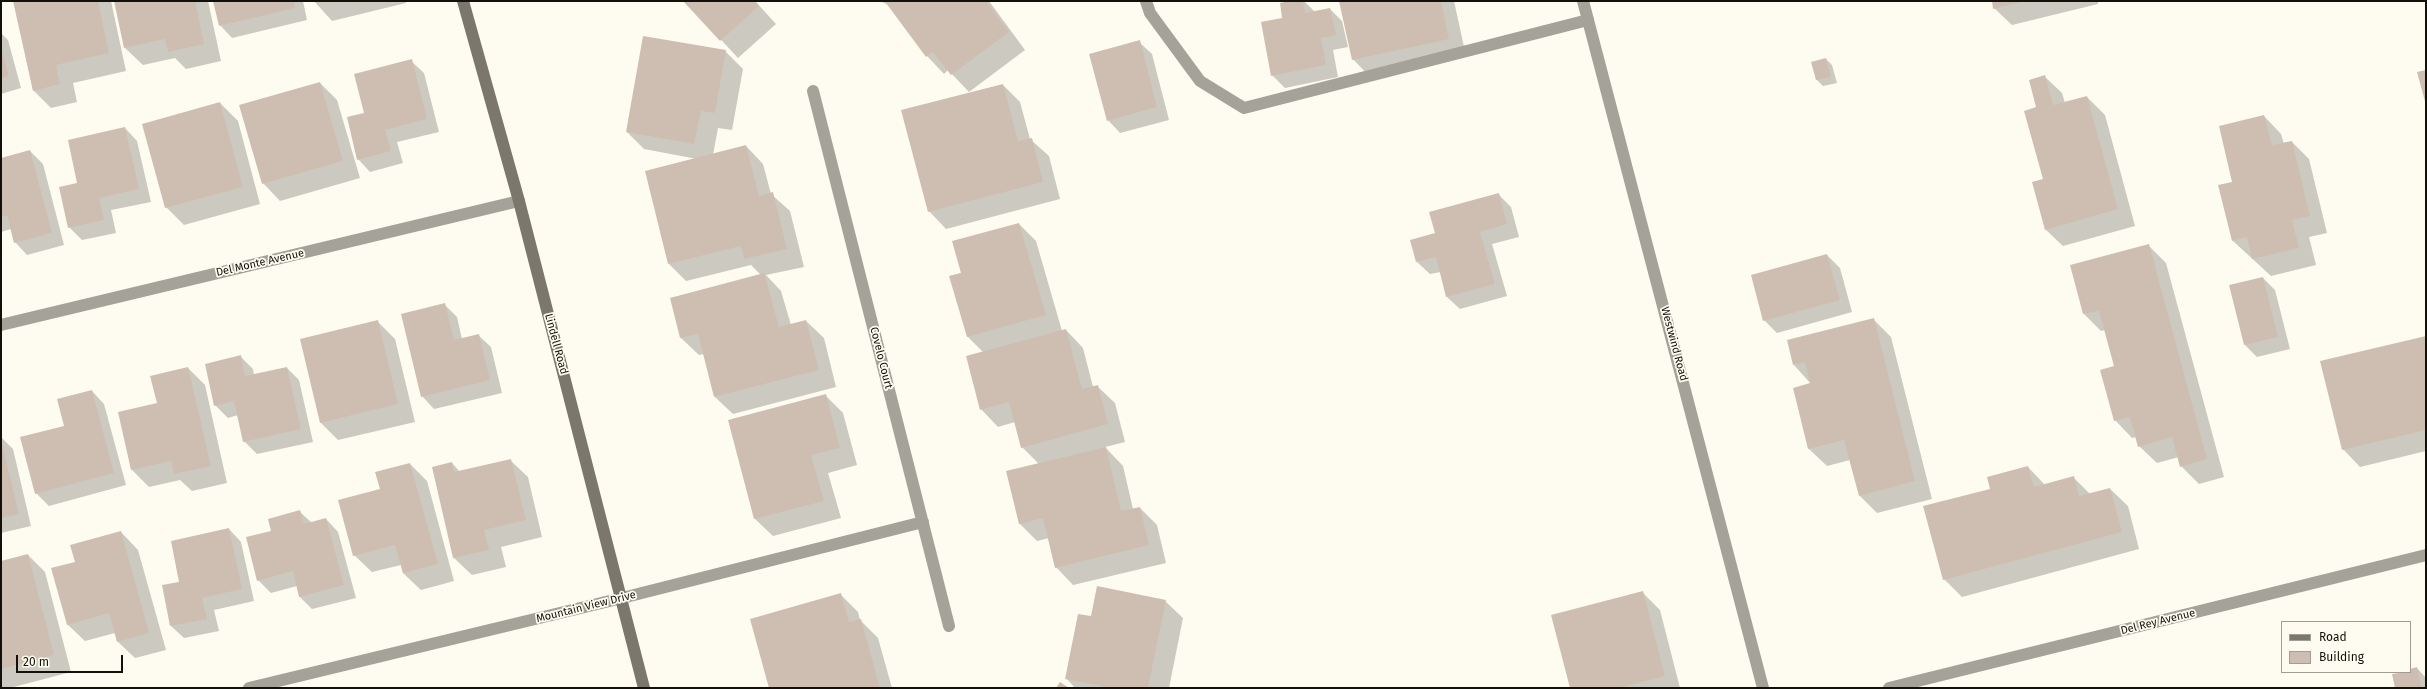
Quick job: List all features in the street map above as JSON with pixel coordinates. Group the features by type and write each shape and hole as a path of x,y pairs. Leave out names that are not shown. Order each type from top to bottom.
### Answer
{"street":[{"name":"Lindell Road","path":"462,1 519,201 644,688"},
{"path":"1146,1 1150,13 1200,81 1244,108 1588,20"},
{"name":"Westwind Road","path":"1583,1 1763,688"},
{"name":"Covelo Court","path":"814,90 949,626"},
{"name":"Del Monte Avenue","path":"1,325 519,201"},
{"name":"Mountain View Drive","path":"249,688 622,598 923,522"},
{"name":"Del Rey Avenue","path":"1889,688 2426,555"}],"building":[{"path":"13,1 98,1 109,53 56,65 60,84 33,91"},
{"path":"114,1 195,1 204,44 168,52 165,39 124,48"},
{"path":"213,1 294,1 295,8 219,26"},
{"path":"683,1 755,1 759,6 720,41"},
{"path":"889,1 986,1 1009,32 951,75 933,52 926,57 886,3"},
{"path":"1289,1 1303,1 1305,13 1330,8 1336,35 1321,38 1326,65 1271,76 1261,22 1282,18 1280,3"},
{"path":"1339,1 1441,1 1449,39 1352,60"},
{"path":"1992,1 2022,1 2022,2 1993,9"},
{"path":"643,36 726,50 715,113 701,111 694,144 626,132"},
{"path":"1140,40 1157,107 1107,121 1089,54"},
{"path":"1,48 9,76 1,78"},
{"path":"1826,58 1831,77 1816,80 1811,62"},
{"path":"412,59 427,119 385,130 391,151 357,160 347,117 364,113 354,74"},
{"path":"2426,70 2426,105 2417,72"},
{"path":"2045,75 2053,105 2087,96 2118,209 2045,230 2032,182 2043,179 2024,111 2036,107 2029,80"},
{"path":"320,82 343,161 262,184 239,105"},
{"path":"1003,84 1018,141 1032,138 1043,182 928,212 901,110"},
{"path":"220,102 243,187 165,208 142,124"},
{"path":"2264,115 2272,145 2292,141 2310,216 2292,220 2299,248 2252,259 2247,237 2232,241 2218,185 2232,182 2219,126"},
{"path":"125,127 139,189 99,198 104,220 68,228 59,187 77,183 68,140"},
{"path":"746,145 759,196 773,192 787,249 744,259 741,246 668,264 645,171"},
{"path":"30,150 52,233 14,243 7,215 1,217 1,158"},
{"path":"1499,193 1507,224 1480,232 1495,284 1446,297 1436,257 1416,262 1410,240 1435,233 1429,212"},
{"path":"1019,223 1046,315 967,337 949,276 961,273 952,241"},
{"path":"2149,244 2207,459 2180,467 2172,437 2138,447 2130,417 2114,421 2100,370 2114,366 2099,311 2083,314 2070,265"},
{"path":"1827,254 1840,300 1763,321 1751,275"},
{"path":"764,273 779,327 806,320 819,370 714,397 698,334 680,338 670,298"},
{"path":"2263,277 2278,337 2244,345 2229,285"},
{"path":"445,303 454,340 479,334 490,380 421,397 401,314"},
{"path":"1874,318 1915,481 1859,496 1844,440 1808,449 1793,388 1810,383 1805,362 1793,365 1787,340"},
{"path":"378,320 398,404 320,423 300,339"},
{"path":"1066,329 1082,389 1098,385 1108,424 1021,448 1009,402 980,410 966,356"},
{"path":"2426,336 2426,430 2342,450 2320,361"},
{"path":"241,355 245,376 287,367 301,429 243,442 234,401 214,406 205,364"},
{"path":"188,367 211,466 174,474 171,461 131,470 118,412 157,403 150,376"},
{"path":"92,390 114,473 35,494 20,437 64,426 57,399"},
{"path":"826,394 840,448 811,455 824,501 754,519 728,420"},
{"path":"1,440 19,514 1,518"},
{"path":"1106,447 1121,511 1140,507 1149,545 1055,568 1043,518 1019,524 1006,471"},
{"path":"511,459 526,520 484,530 489,550 453,558 432,467 452,462 454,472"},
{"path":"410,463 438,564 403,573 395,545 353,556 338,500 380,489 375,472"},
{"path":"2028,466 2034,487 2074,476 2079,496 2110,488 2122,532 1943,580 1923,506 1990,489 1987,477"},
{"path":"300,510 304,524 326,518 344,585 299,597 293,571 257,581 246,537 271,531 268,519"},
{"path":"229,528 242,589 202,598 207,619 170,626 162,585 179,582 171,541"},
{"path":"121,531 149,633 117,642 109,613 67,625 51,568 75,562 70,545"},
{"path":"28,554 54,655 1,669 1,561"},
{"path":"1097,586 1166,600 1148,688 1111,688 1065,679 1078,614 1091,616"},
{"path":"1643,591 1665,676 1619,688 1570,688 1551,615"},
{"path":"841,593 849,622 861,619 880,688 769,688 750,619"},
{"path":"2417,667 2422,688 2395,688 2392,674 2411,673 2411,669"},
{"path":"1060,682 1069,688 1056,688"}]}
